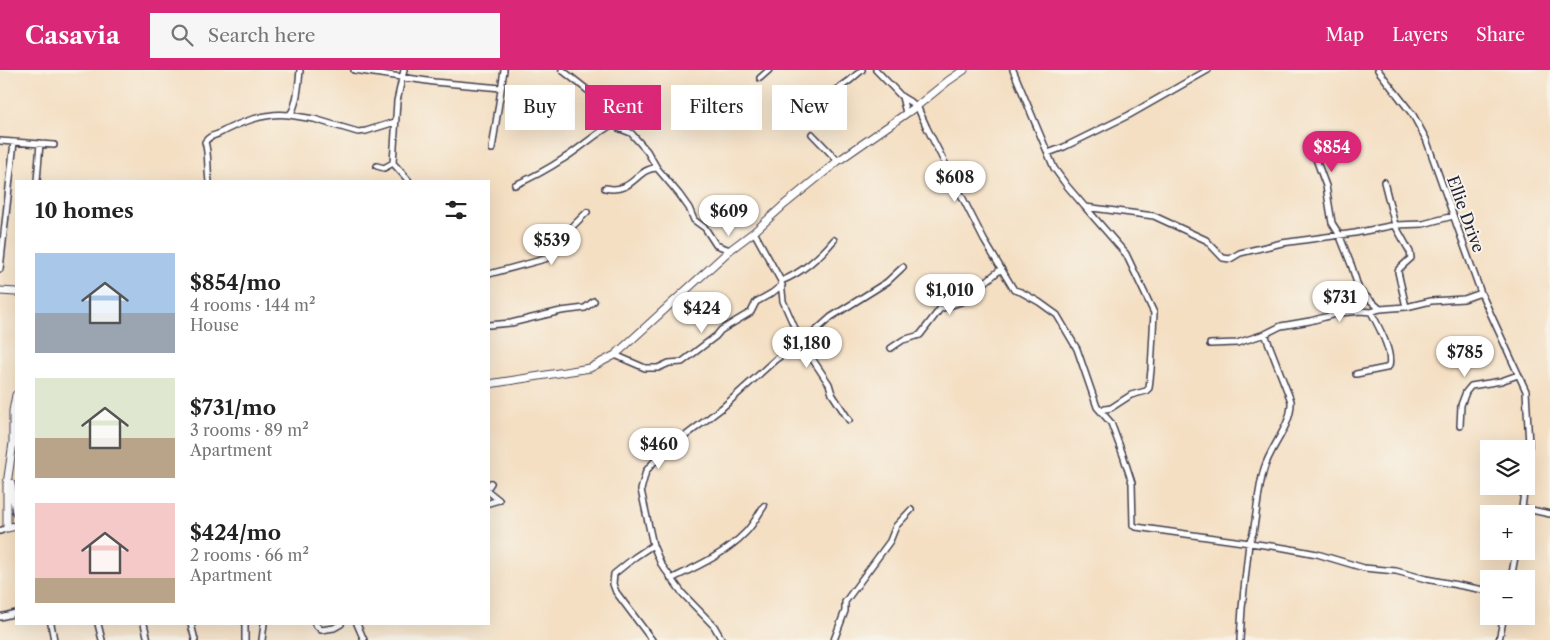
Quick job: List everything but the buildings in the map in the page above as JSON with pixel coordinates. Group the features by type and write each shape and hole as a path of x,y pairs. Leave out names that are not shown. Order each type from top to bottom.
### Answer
{"main road":[{"path":"490,384 590,368 615,356 730,250 754,232 785,204 838,161 917,106 964,70"},
{"path":"0,291 15,292"},
{"path":"4,530 15,400"},
{"path":"10,470 15,507"}],"street":[{"path":"290,115 295,106 300,70"},
{"path":"354,70 434,82 500,88"},
{"path":"404,70 397,101 393,163 408,180"},
{"path":"492,149 504,70"},
{"path":"562,70 585,88"},
{"path":"760,78 769,70"},
{"path":"845,85 862,70"},
{"path":"876,70 902,97 917,106 984,240 1014,290 1021,292 1057,315 1077,349 1087,380 1100,410 1111,423 1124,455 1132,483 1133,525 1136,527 1318,554 1364,568 1396,572 1480,589"},
{"path":"1013,70 1054,168 1067,186 1126,254 1154,313 1149,388 1146,391 1130,395 1111,408 1100,410"},
{"path":"1048,153 1064,147 1129,114 1208,70"},
{"name":"Ellie Drive","path":"1378,70 1413,115 1426,139 1481,293 1526,391 1529,440"},
{"path":"902,97 906,112"},
{"path":"209,180 205,142 208,138 233,126 259,118 283,114 314,119 358,132 395,122"},
{"path":"515,186 564,159 603,130"},
{"path":"623,130 631,133 647,151 657,168 689,208 694,220 705,228 716,245 730,250"},
{"path":"812,134 838,161"},
{"path":"0,141 54,145"},
{"path":"0,269 14,142"},
{"path":"38,180 40,143"},
{"path":"1316,159 1326,186 1332,223 1339,234 1359,290 1380,309"},
{"path":"377,166 384,168 393,163"},
{"path":"605,188 620,189 634,182 651,168 657,168"},
{"path":"1384,182 1395,225 1410,252 1411,258 1398,272 1406,307"},
{"path":"1085,207 1154,216 1206,240 1223,258 1230,259 1240,253 1269,245 1339,234 1355,234 1395,225 1423,224 1452,216"},
{"path":"490,274 545,259 552,255 572,227 587,212"},
{"path":"754,232 781,283 783,301 801,342 830,384 832,394 849,420"},
{"path":"615,356 645,368 658,368 669,363 682,362 721,330 751,312 756,302 772,293 781,283 799,272 825,251 834,240"},
{"path":"722,640 714,626 660,564 653,545 641,490 646,471 652,463 675,443 722,408 775,360 801,342 831,317 887,282 903,266"},
{"path":"890,348 902,340 920,335 940,308 967,300 981,290 984,284 1001,269"},
{"path":"1210,344 1237,343 1265,334 1281,326 1340,313 1371,312 1431,301 1464,299 1481,293"},
{"path":"490,325 511,323 561,311 585,308 594,301"},
{"path":"1356,374 1386,368 1390,362 1388,350 1371,312"},
{"path":"1240,640 1249,543 1253,533 1264,468 1289,418 1291,406 1285,384 1265,334"},
{"path":"1460,426 1461,405 1466,392 1471,386 1501,381 1518,375"},
{"path":"490,493 500,500 490,503"},
{"path":"671,578 708,562 720,554 746,532 764,506"},
{"path":"834,640 845,611 844,602 890,541 896,526 911,510"},
{"path":"1535,512 1550,514"},
{"path":"652,640 612,584 614,574 635,556 653,545"},
{"path":"0,617 15,613"},
{"path":"51,625 54,640"},
{"path":"98,625 102,640"},
{"path":"144,625 148,640"},
{"path":"191,625 195,640"},
{"path":"245,625 245,640"},
{"path":"262,640 264,625"},
{"path":"316,625 321,630 334,628 339,625"},
{"path":"357,625 364,640"},
{"path":"1499,640 1502,625"}]}
